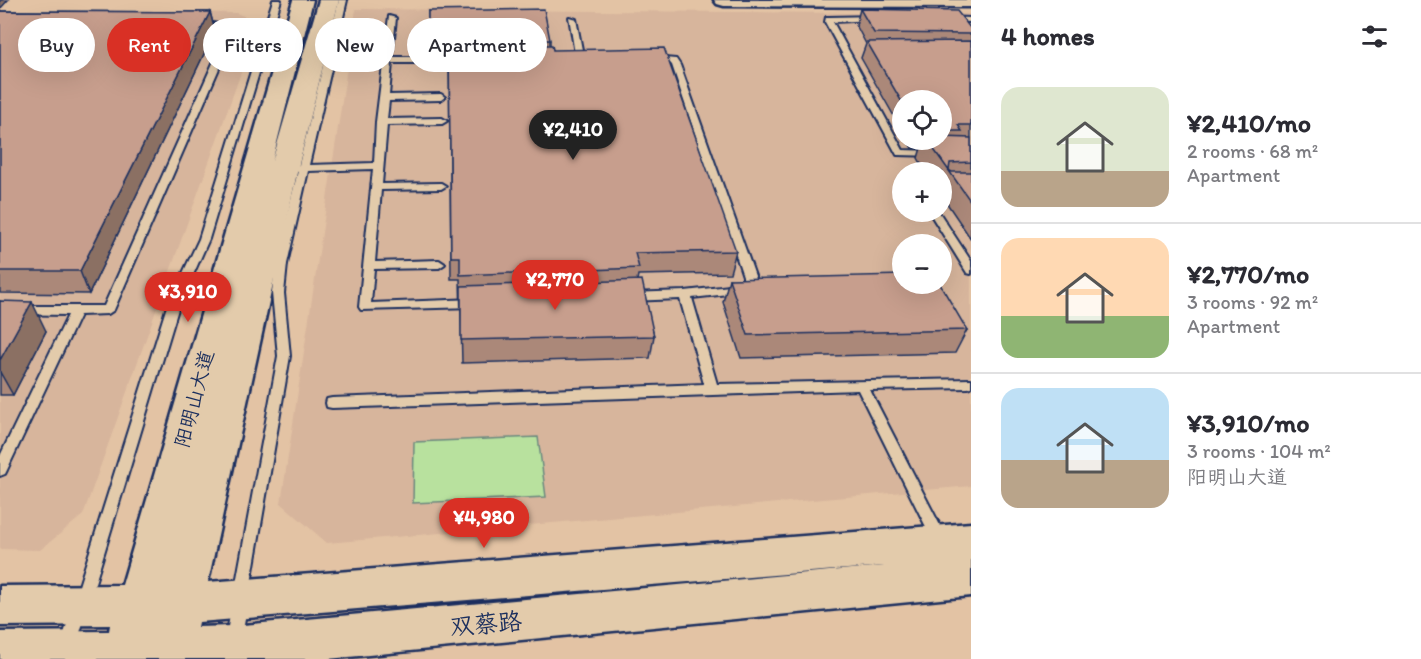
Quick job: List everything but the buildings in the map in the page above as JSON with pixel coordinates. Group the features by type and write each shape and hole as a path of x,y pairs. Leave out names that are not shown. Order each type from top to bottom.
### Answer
{"main road":[{"name":"阳明山大道","path":"124,655 303,0"},
{"name":"阳明山大道","path":"170,655 294,168 329,0"},
{"path":"724,0 971,1"},
{"path":"0,606 182,604 957,542"},
{"name":"双蔡路","path":"0,654 64,657 231,653 971,577"}],"lane":[{"path":"64,657 172,309 202,245 277,0"},
{"path":"231,653 284,356 278,293 294,168 343,0"},
{"path":"884,18 829,19 829,22 900,153 947,154"},
{"path":"569,60 585,60 572,19"},
{"path":"942,19 957,23 971,20"},
{"path":"0,310 108,310 230,34 229,29 222,27 191,25"},
{"path":"845,53 857,53"},
{"path":"614,298 685,295 742,289 748,284 749,276 676,65 673,61 643,60"},
{"path":"386,72 365,307 483,303"},
{"path":"384,98 441,97"},
{"path":"381,122 442,121"},
{"path":"294,168 376,166"},
{"path":"375,187 441,186"},
{"path":"940,222 971,270"},
{"path":"369,266 439,264"},
{"path":"685,295 712,389"},
{"path":"0,470 76,311"},
{"path":"332,403 712,389 968,383"},
{"path":"862,386 957,542"}],"shaded area":[{"path":"356,9 971,14 971,486 327,543 281,503 346,72 395,72 395,18 355,18"},
{"path":"0,10 236,13 249,18 203,18 203,72 241,72 83,515 40,550 0,549"}],"green space":[{"path":"538,437 546,497 413,503 414,442"}]}
